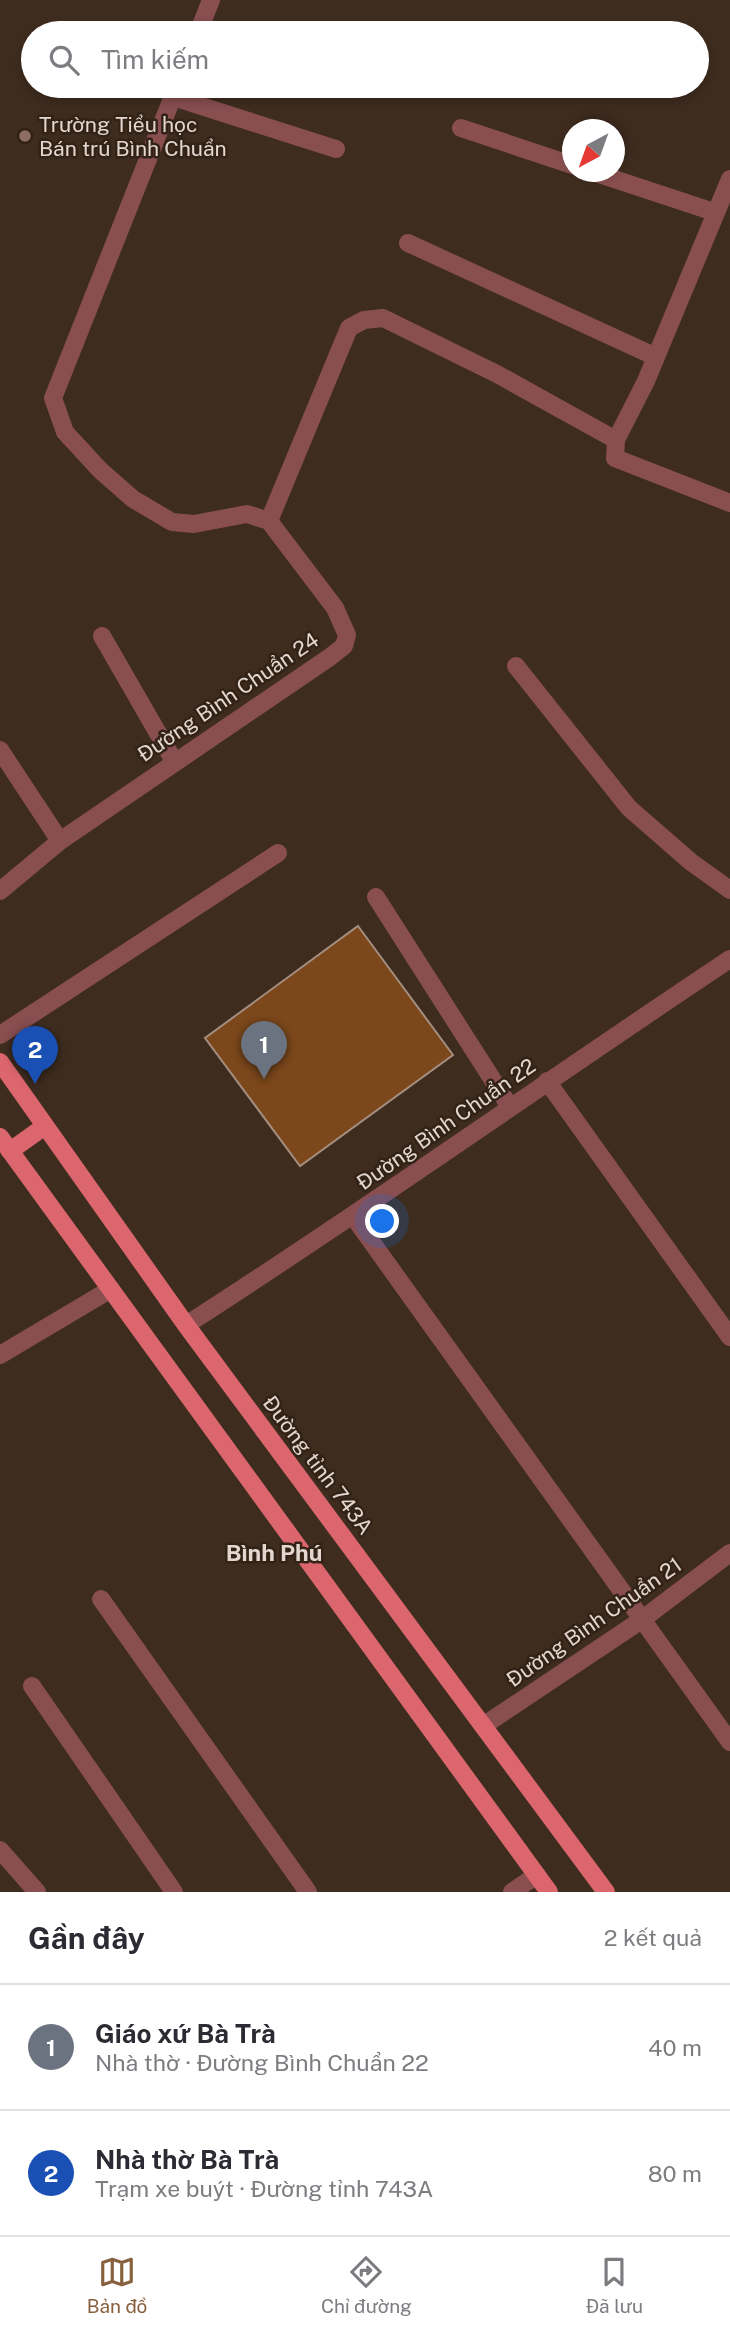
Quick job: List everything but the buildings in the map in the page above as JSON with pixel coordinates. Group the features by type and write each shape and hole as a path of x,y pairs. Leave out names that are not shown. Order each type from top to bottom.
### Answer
{"main road":[{"name":"Đường tỉnh 743A","path":"0,1062 186,1325 606,1892"},
{"path":"45,1126 5,1144 549,1892"}],"street":[{"path":"203,21 211,0"},
{"path":"172,98 53,398 65,432 100,470 133,499 172,522 194,524 247,513 269,522 349,328 364,320 383,318 497,374 616,440"},
{"path":"195,98 337,149"},
{"path":"461,128 562,162"},
{"path":"730,179 654,355 646,381 616,440 615,458 730,503"},
{"path":"624,182 715,212"},
{"path":"408,243 654,355"},
{"name":"Đường Bình Chuẩn 24","path":"0,891 60,841 344,646 347,635 335,608 269,522"},
{"path":"102,636 174,761"},
{"path":"516,666 629,808 730,890"},
{"path":"0,750 60,841"},
{"path":"0,1035 278,853"},
{"path":"376,897 510,1107"},
{"name":"Đường Bình Chuẩn 22","path":"186,1325 354,1216 547,1081 730,959"},
{"path":"547,1081 730,1337"},
{"path":"354,1216 640,1621 730,1742"},
{"path":"0,1355 111,1289"},
{"name":"Đường Bình Chuẩn 21","path":"483,1726 640,1621 730,1553"},
{"path":"100,1599 308,1892"},
{"path":"32,1686 174,1892"},
{"path":"0,1850 37,1892"},
{"path":"512,1892 537,1875"}],"place":[{"name":"Trường Tiểu học Bán trú Bình Chuẩn","path":"25,136"},
{"name":"Giáo xứ Bà Trà","path":"264,1079"},
{"name":"Nhà thờ Bà Trà","path":"35,1084"}],"district":[{"name":"Bình Phú","path":"274,1552"}]}
